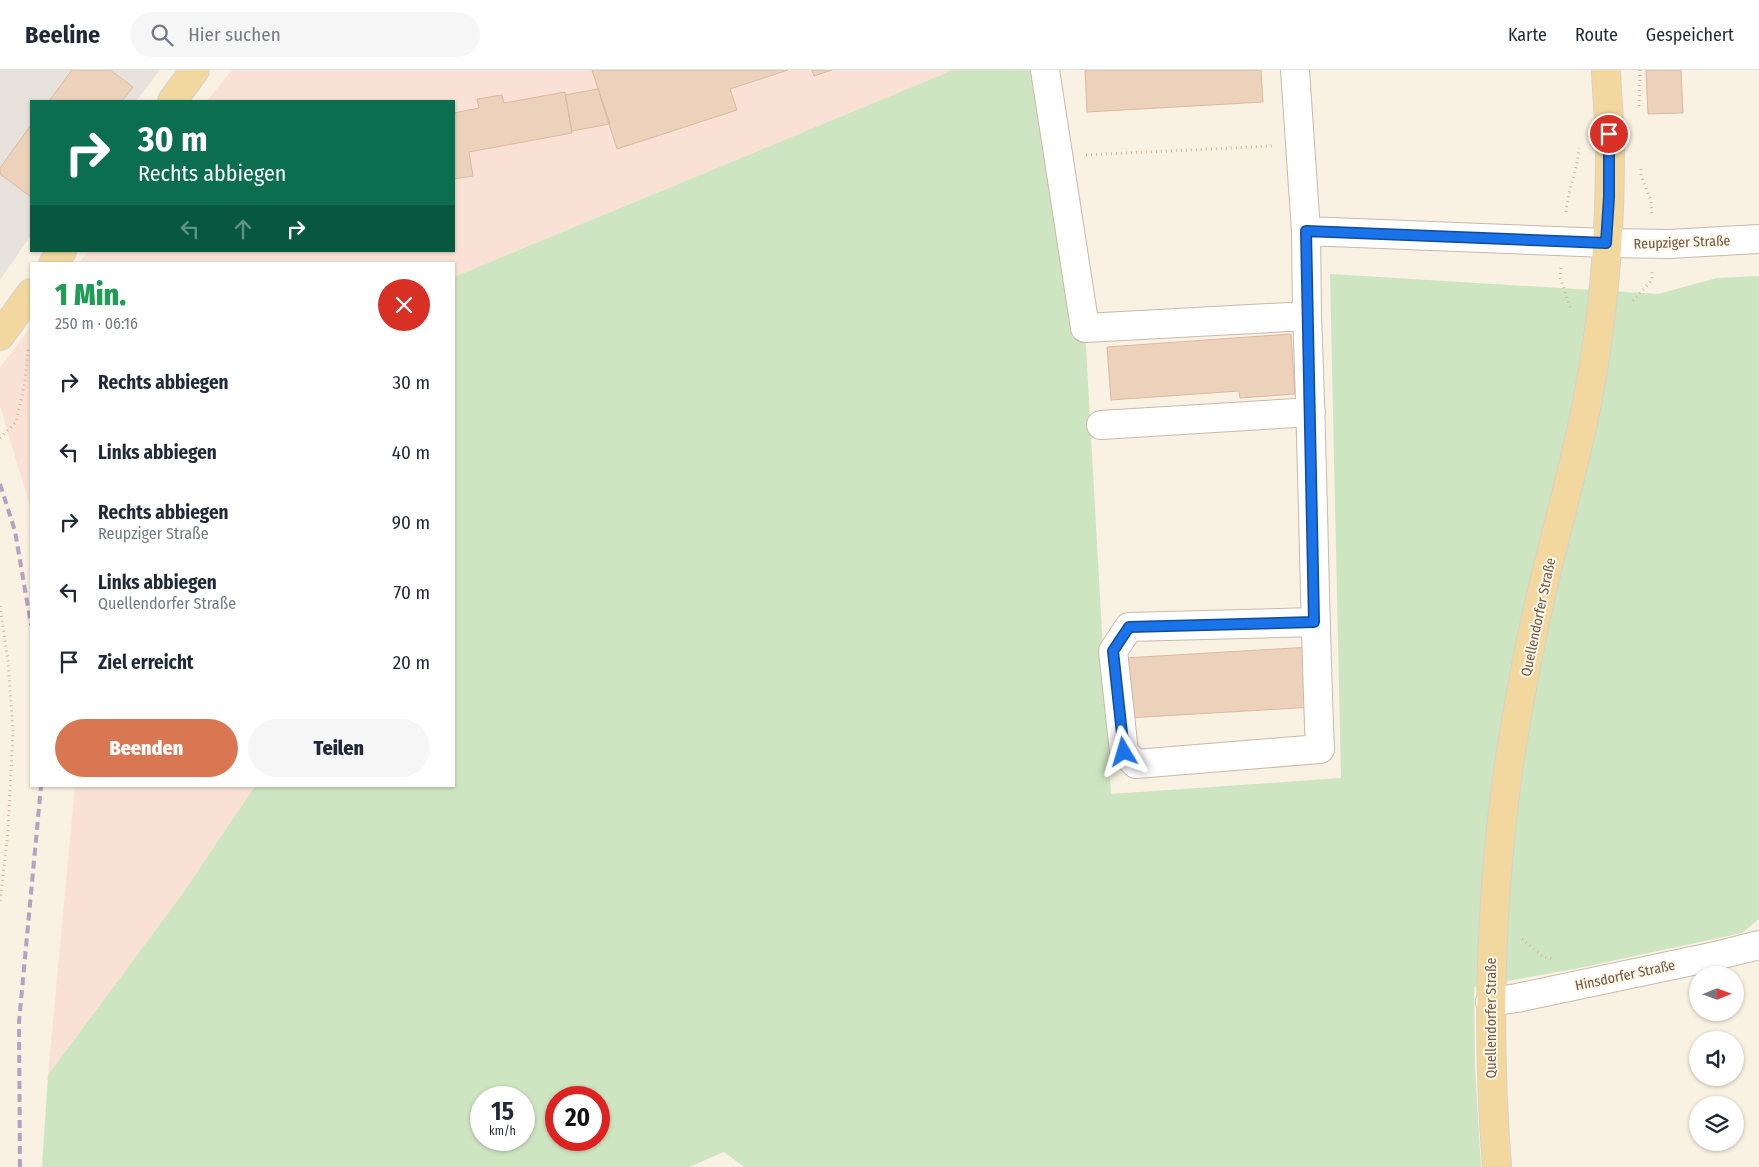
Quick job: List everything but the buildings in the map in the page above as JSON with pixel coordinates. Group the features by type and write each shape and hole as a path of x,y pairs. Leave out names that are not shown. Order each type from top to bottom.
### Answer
{"main road":[{"path":"173,100 195,70"},
{"name":"Quellendorfer Straße","path":"1497,1167 1491,1067 1490,1002 1490,958 1496,869 1511,750 1538,611 1584,420 1599,327 1606,243 1610,150 1606,70"},
{"path":"6,322 30,294"}],"street":[{"path":"1045,70 1085,328 1307,316"},
{"path":"1296,70 1306,231 1314,622 1320,749 1136,764 1124,752 1113,651 1129,627 1314,622"},
{"name":"Reupziger Straße","path":"1306,231 1652,244 1759,239"},
{"path":"1101,425 1311,412"},
{"name":"Hinsdorfer Straße","path":"1490,1002 1711,957 1759,945"}],"path":[{"path":"1639,109 1640,70"},
{"path":"1058,156 1300,144"},
{"path":"1632,305 1634,298 1652,280 1652,201 1641,174 1641,165"},
{"path":"0,438 16,422 25,382 28,339 6,322"},
{"path":"0,606 8,661 13,730 8,832 0,901"},
{"path":"1518,944 1518,935 1543,957 1557,959"}],"shaded area":[{"path":"0,70 160,70 137,100 30,100 30,236 0,280"},
{"path":"232,70 953,70 455,277 455,262 80,262 87,252 455,252 455,100 208,100"},
{"path":"30,327 30,507 0,406 0,368"},
{"path":"75,787 254,787 183,893 48,1075"}],"green space":[{"path":"953,70 1045,70 1085,328 1111,794 1341,778 1330,274 1658,294 1717,278 1759,276 1759,919 1742,933 1574,969 1474,987 1475,1067 1481,1167 744,1167 724,1152 689,1167 42,1167 48,1075 183,893 254,787 455,787 455,277"}],"railway":[{"path":"0,484 15,531 30,619"},
{"path":"20,1167 19,1022 41,787"}],"route":[{"path":"1124,752 1113,651 1129,627 1314,622 1306,231 1606,243 1609,197 1609,134"}]}
